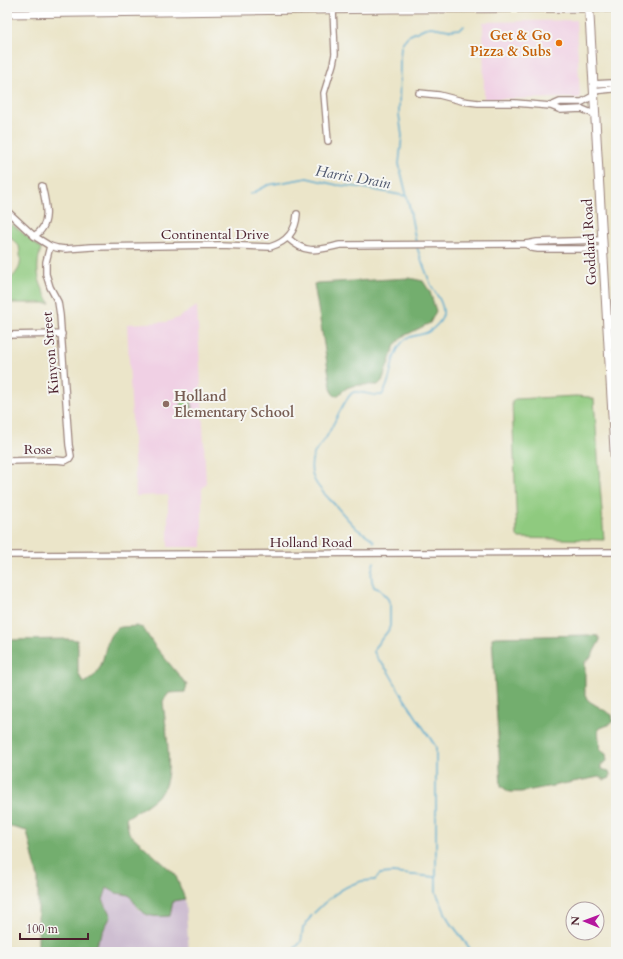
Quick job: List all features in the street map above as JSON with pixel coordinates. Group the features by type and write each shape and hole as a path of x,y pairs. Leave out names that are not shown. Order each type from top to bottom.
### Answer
{"main road":[{"name":"Goddard Road","path":"589,8 609,372 614,396 616,476"}],"street":[{"path":"7,14 31,10 269,11 282,8 616,8"},
{"path":"328,141 324,93 335,54 332,9"},
{"path":"551,106 560,102 582,102 593,90 612,83 616,87"},
{"path":"418,93 439,95 462,101 478,103 515,103 551,106 561,110 582,109 594,114"},
{"path":"34,236 40,233 44,226 47,208 42,186"},
{"name":"Continental Drive","path":"7,211 34,236 50,246 65,249 92,247 206,245 265,248 276,246 288,238 299,247 311,250 340,245 526,244 537,242 602,244"},
{"path":"288,238 295,226 297,214"},
{"name":"Kinyon Street","path":"50,246 46,262 46,274 60,309 69,445 71,453 69,459"},
{"path":"7,335 62,334"},
{"path":"609,372 616,378"},
{"name":"Rose","path":"7,461 65,461 69,459"},
{"name":"Holland Road","path":"7,555 616,552"}],"shaded area":[{"path":"576,20 580,98 484,99 483,22"},
{"name":"Holland Elementary School","path":"197,306 206,483 202,489 202,547 168,547 168,495 136,496 127,324 166,322 178,318"},
{"path":"107,888 116,893 129,895 140,911 185,899 189,952 97,952 96,944 111,916 103,900"}],"green space":[{"path":"12,224 41,249 38,264 40,283 50,303 7,303 7,283 18,270 20,263 19,246 7,234 7,229"},
{"path":"409,278 423,281 430,292 436,311 430,323 402,337 395,345 382,381 378,385 352,386 335,396 332,393 314,284"},
{"path":"183,392 191,396 192,409 181,409 181,393"},
{"path":"576,396 594,399 604,540 519,538 517,536 512,401 515,399"},
{"path":"136,626 143,628 154,645 187,685 185,692 169,693 163,701 167,734 168,771 163,790 151,802 126,818 129,833 175,874 185,899 173,901 170,916 150,916 145,914 138,907 129,895 116,893 107,888 103,900 111,916 96,944 97,952 41,952 38,949 38,878 27,831 7,826 7,640 77,640 78,672 83,683 92,678 98,671 108,640 112,633 120,627"},
{"path":"598,636 600,640 591,657 585,662 585,696 589,701 612,715 613,721 598,729 600,750 606,754 607,761 601,765 601,769 609,771 610,778 605,780 599,777 521,792 509,792 501,786 492,638"}],"waterway":[{"path":"416,243 399,164 402,136 399,114 401,46 408,36 425,28 431,27 449,30 461,29 464,26"},
{"name":"Harris Drain","path":"251,194 268,185 307,178 337,185 358,187 406,196"},
{"path":"374,542 369,536 357,529 321,490 314,478 311,464 314,453 327,436 351,394 357,392 382,395 388,383 397,350 403,341 410,337 428,332 436,326 443,316 443,309 439,298 431,285 417,247"},
{"path":"374,562 371,574 374,587 379,589 388,599 390,605 390,626 388,631 375,647 374,652 388,671 403,697 436,747 436,892 448,919 471,950 474,952 493,952"},
{"path":"314,913 329,899 346,887 361,881 375,880 380,874 392,873 435,877"},
{"path":"291,952 301,942 303,928 312,915"}],"place":[{"name":"Get & Go Pizza & Subs","path":"559,43"},
{"name":"Holland Elementary School","path":"166,404"}]}
